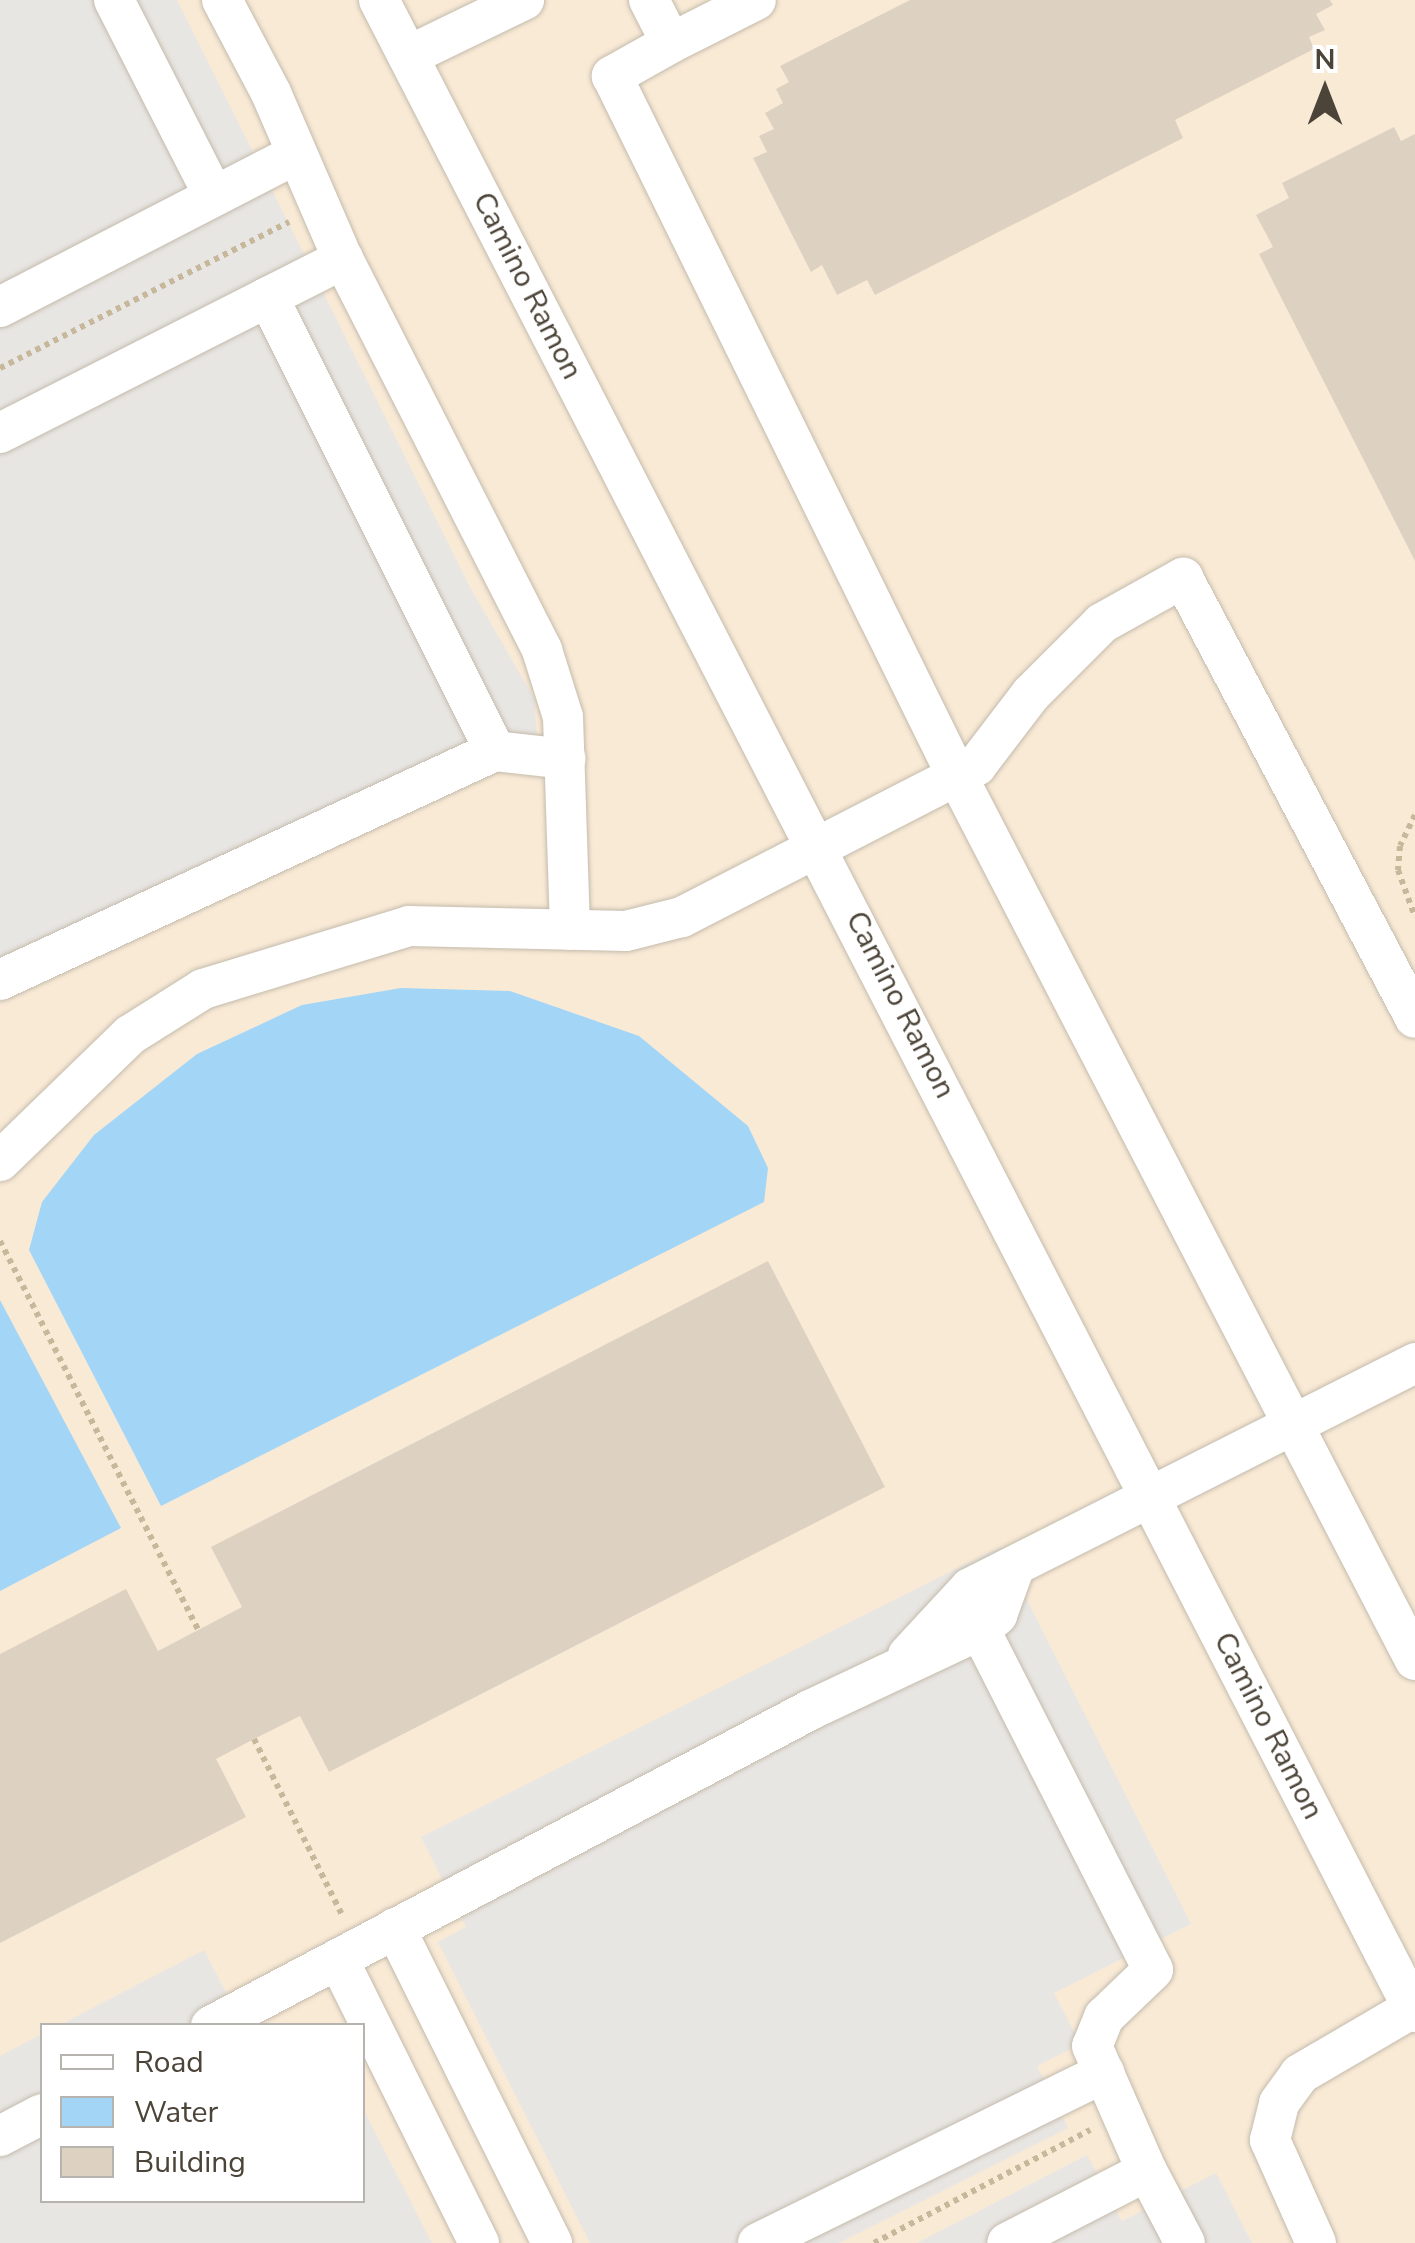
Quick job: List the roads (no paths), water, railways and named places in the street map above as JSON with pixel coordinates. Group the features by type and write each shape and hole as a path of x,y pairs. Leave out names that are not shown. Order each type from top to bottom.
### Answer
{"street":[{"path":"114,0 214,196"},
{"path":"222,0 343,259 542,650 563,717 570,930"},
{"name":"Camino Ramon","path":"380,0 1414,2010"},
{"path":"408,56 524,0"},
{"path":"649,0 671,44"},
{"path":"756,0 612,76 955,772 1415,1660"},
{"path":"0,307 296,154"},
{"path":"0,434 343,259"},
{"path":"268,297 495,751"},
{"path":"0,1161 130,1035 203,989 409,926 626,931 682,917 955,772 976,766 1043,680 1102,623 1183,578 1415,1018"},
{"path":"0,980 495,751 566,759"},
{"path":"891,1672 970,1588 1013,1571 1051,1542 1415,1363"},
{"path":"217,2023 891,1672 980,1630 997,1614 1013,1571"},
{"path":"980,1630 1152,1970 1104,2018 1092,2046 1147,2171 1185,2243"},
{"path":"395,1928 552,2243"},
{"path":"348,1954 479,2243"},
{"path":"1316,2243 1270,2140 1280,2103 1300,2074 1414,2010"},
{"path":"758,2243 1104,2073"},
{"path":"2,2135 40,2115"},
{"path":"1007,2243 1147,2171"}],"water":[{"path":"401,988 510,991 639,1036 748,1126 768,1168 764,1202 161,1506 29,1250 42,1202 94,1135 197,1054 302,1005"},
{"path":"0,1300 121,1528 0,1591"}]}
